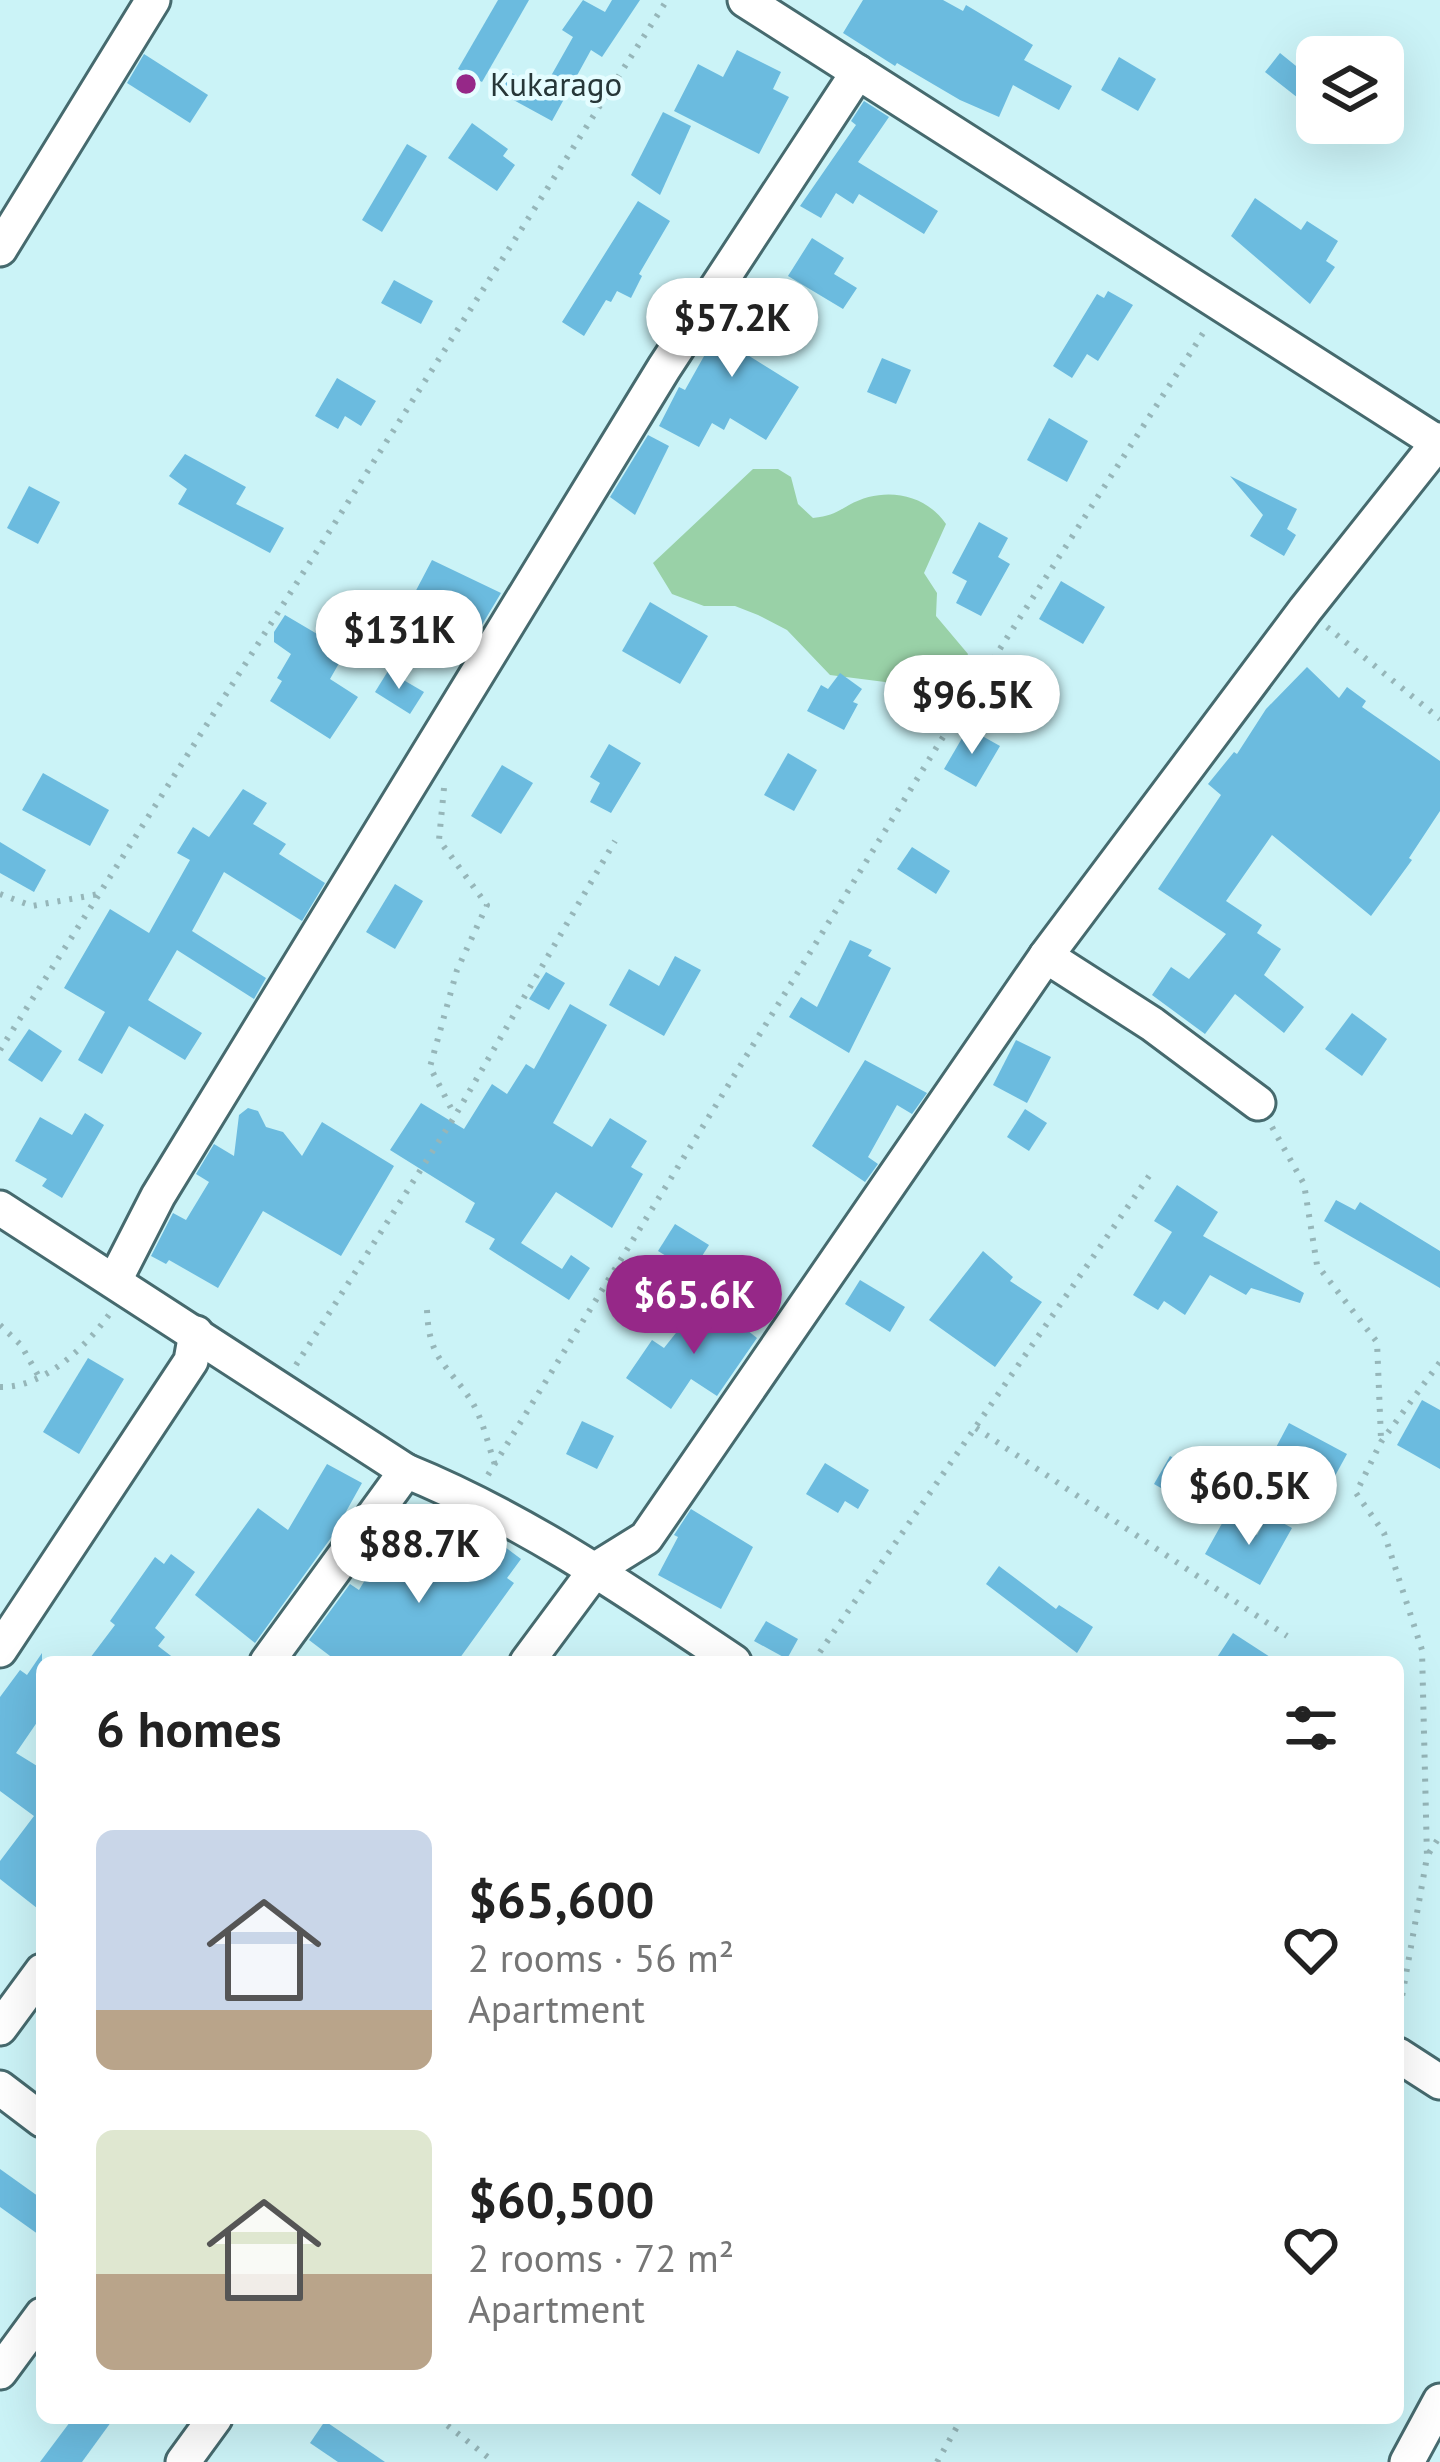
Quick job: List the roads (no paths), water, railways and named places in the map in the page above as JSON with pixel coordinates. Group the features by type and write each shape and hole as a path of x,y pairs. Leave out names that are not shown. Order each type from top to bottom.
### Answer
{"street":[{"path":"0,249 153,0"},
{"path":"531,1656 596,1569 646,1538 1046,956 1306,610 1439,442 745,0"},
{"path":"121,1284 158,1196 664,368 858,73"},
{"path":"1046,956 1152,1024 1258,1103"},
{"path":"0,1208 406,1471 474,1498 596,1569 725,1656"},
{"path":"0,1650 191,1361 196,1334"},
{"path":"270,1656 406,1471"},
{"path":"0,2028 36,1979"},
{"path":"1404,2059 1440,2082"},
{"path":"0,2088 36,2115"},
{"path":"0,2372 36,2323"},
{"path":"1407,2462 1440,2401"},
{"path":"183,2462 211,2424"}],"place":[{"name":"Kukarago","path":"466,84"}]}
